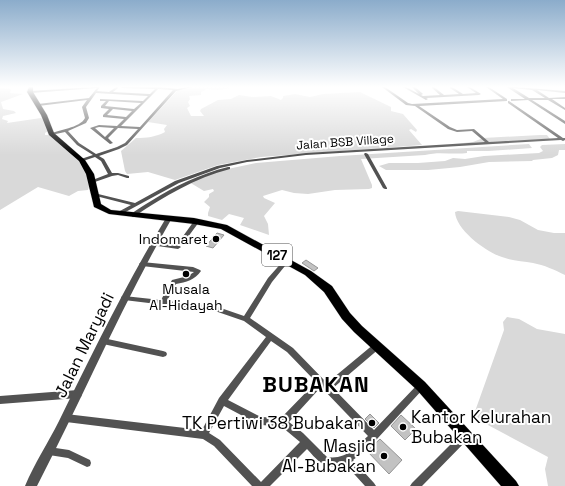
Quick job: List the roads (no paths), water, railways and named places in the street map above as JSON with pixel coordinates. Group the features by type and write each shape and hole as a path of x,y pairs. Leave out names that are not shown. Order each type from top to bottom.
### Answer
{"main road":[{"name":"127","path":"41,110 51,134 82,160 90,174 94,194 100,208 108,212 120,214 134,210 168,218 217,225 229,229 308,273 328,289 351,322 421,386 511,486"}],"street":[{"path":"51,134 66,131 85,122 87,118 84,110"},
{"path":"110,110 104,116 124,118"},
{"path":"106,138 118,127 132,110"},
{"path":"82,160 125,145 157,110"},
{"path":"422,110 449,128 457,131 474,130 488,143"},
{"path":"521,110 556,135 564,139"},
{"path":"522,110 564,139"},
{"path":"545,110 565,122"},
{"path":"111,143 92,128 97,126 140,128"},
{"path":"66,131 78,144 98,155 103,160 111,175"},
{"path":"94,194 134,210 198,177 256,162 564,139"},
{"name":"Jalan BSB Village","path":"134,210 177,182 219,167 247,161 306,154 564,139"},
{"path":"66,148 78,144"},
{"path":"366,154 385,188"},
{"path":"92,182 118,174 127,177"},
{"name":"Jalan Maryadi","path":"31,486 78,394 124,298 168,218"},
{"path":"183,240 196,222"},
{"path":"153,244 178,247"},
{"path":"246,319 270,280 286,261"},
{"path":"142,264 193,269 198,271 195,275 182,282 174,282 163,302"},
{"path":"124,298 214,309 246,319 290,350 374,436"},
{"path":"204,435 222,401 271,336"},
{"path":"103,341 163,354"},
{"path":"282,422 324,385 377,346"},
{"path":"222,401 260,421 282,422 300,436 325,461 332,463 346,460 374,436 421,386"},
{"path":"0,400 78,394"},
{"path":"66,418 204,435 217,443 258,486"},
{"path":"415,486 466,435"},
{"path":"263,486 306,443"},
{"path":"49,451 69,454 87,463"},
{"path":"346,460 371,486"}],"place":[{"name":"Indomaret","path":"216,239"},
{"name":"Musala Al-Hidayah","path":"186,274"},
{"name":"TK Pertiwi 38 Bubakan","path":"372,423"},
{"name":"Kantor Kelurahan Bubakan","path":"403,427"},
{"name":"Masjid Al-Bubakan","path":"384,456"}],"district":[{"name":"BUBAKAN","path":"316,384"}]}
